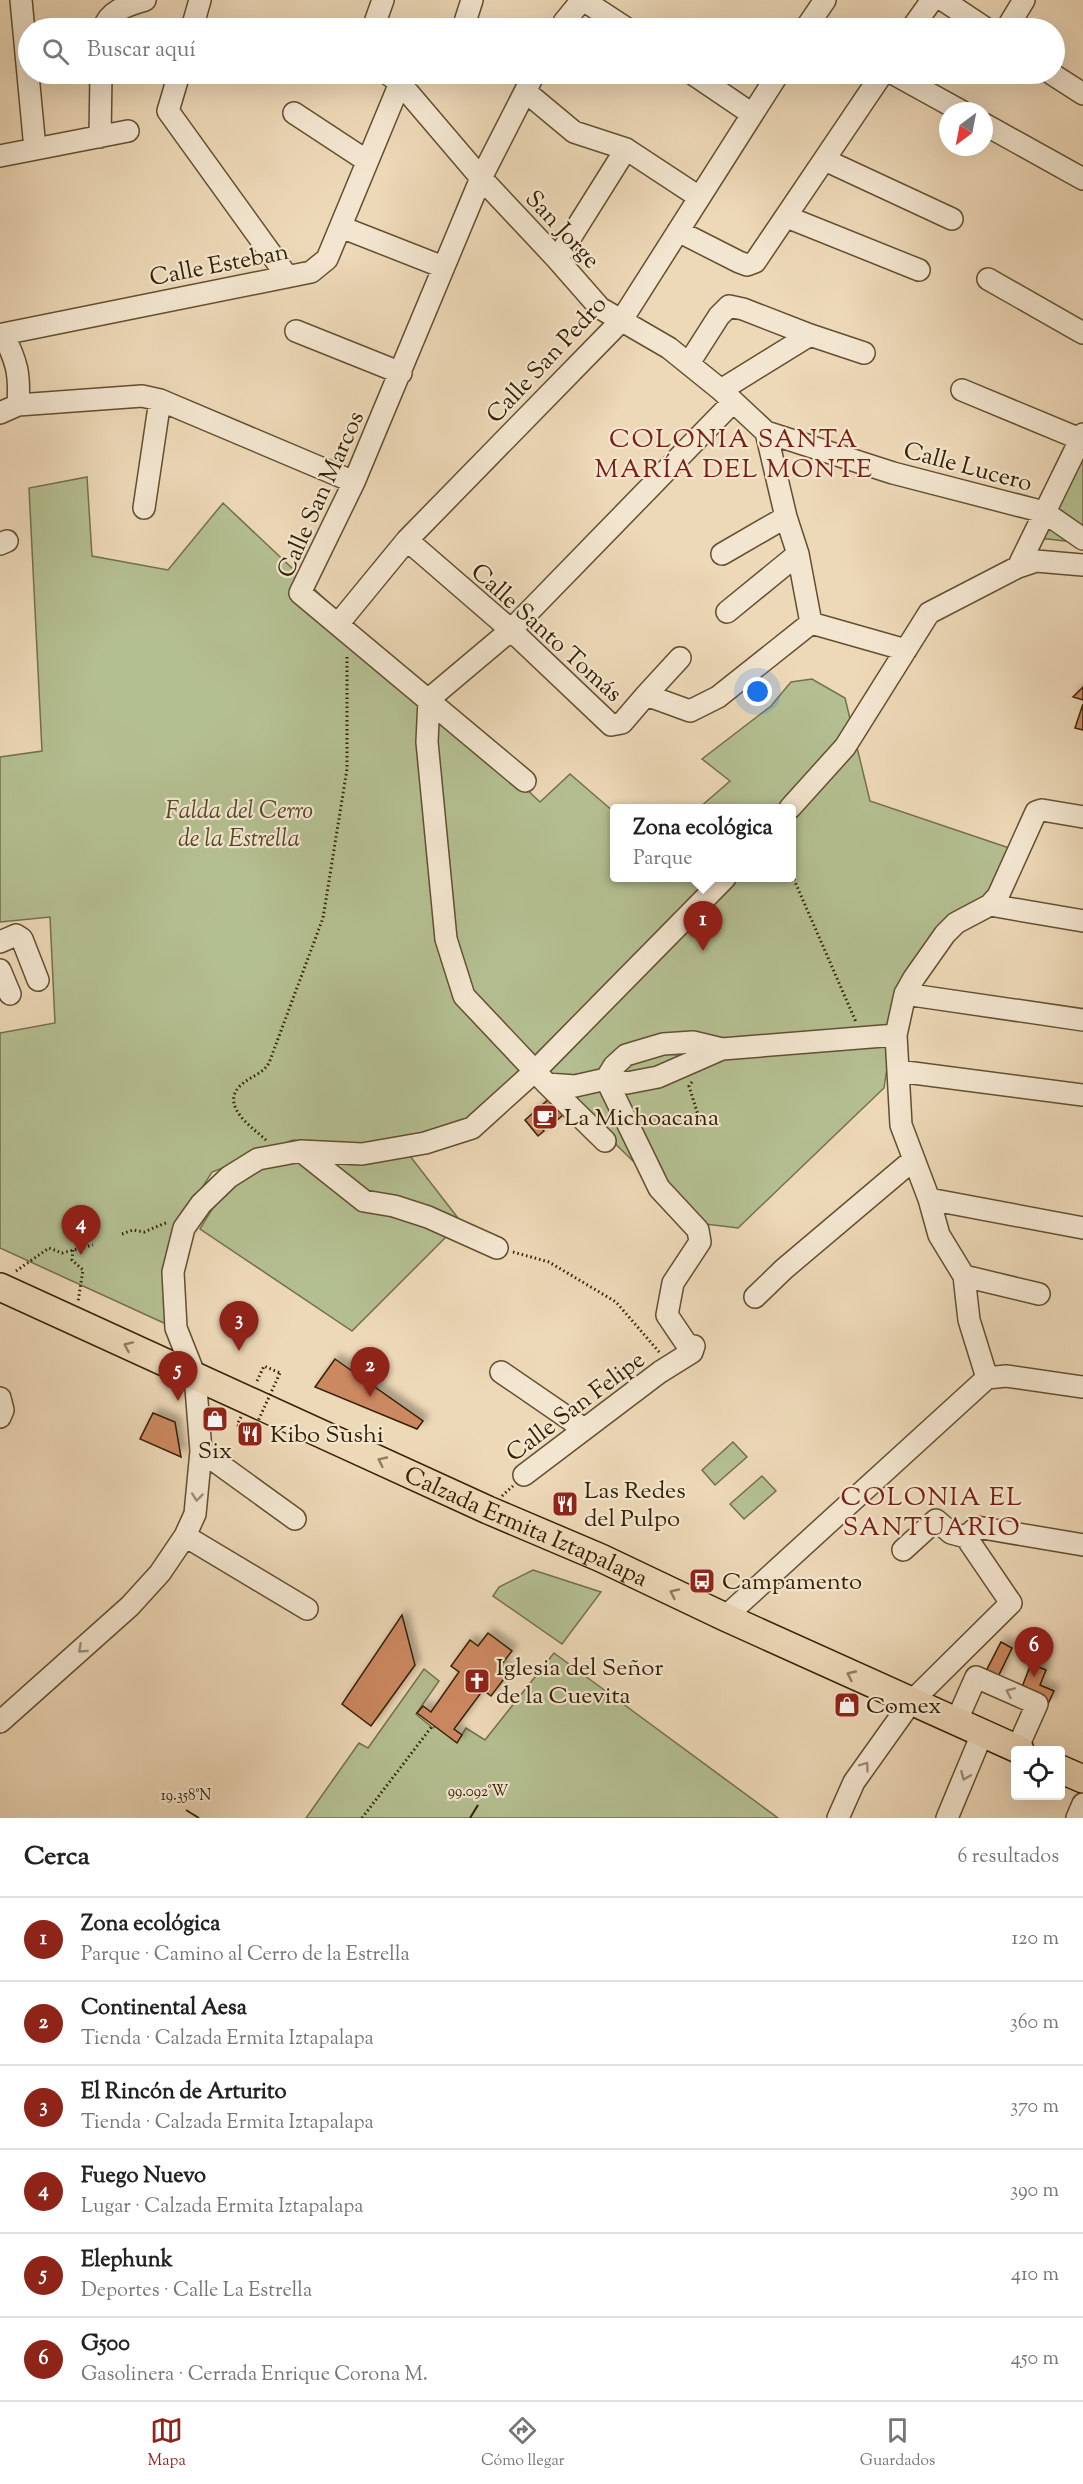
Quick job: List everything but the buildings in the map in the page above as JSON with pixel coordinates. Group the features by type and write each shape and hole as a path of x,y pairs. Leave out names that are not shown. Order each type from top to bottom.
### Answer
{"main road":[{"name":"Calzada Ermita Iztapalapa","path":"7,1280 75,1322 488,1510 601,1558 1011,1747"},
{"path":"1065,1771 1083,1779"}],"street":[{"path":"21,0 23,18"},
{"path":"110,18 120,9 145,0"},
{"path":"195,18 200,0"},
{"path":"377,18 383,0"},
{"path":"466,18 472,0"},
{"path":"567,18 583,0 611,18"},
{"path":"919,18 932,0"},
{"path":"943,0 970,18"},
{"path":"1012,18 1024,0"},
{"path":"810,18 815,3"},
{"path":"1065,82 1083,94"},
{"path":"29,84 35,149"},
{"path":"100,137 101,84"},
{"path":"176,84 168,111 287,276"},
{"name":"Calle Esteban","path":"9,409 20,382 16,361 3,334 311,272 319,267 327,259 341,227 396,84"},
{"name":"San Jorge","path":"405,84 481,178 600,308 669,348 689,363 765,432"},
{"name":"Calle San Marcos","path":"525,781 300,593 354,482 481,178 529,84"},
{"path":"531,84 574,132 626,149 699,197"},
{"path":"708,84 752,114"},
{"name":"Calle San Pedro","path":"342,627 407,540 621,321 772,84"},
{"path":"678,231 747,265 755,262 875,84"},
{"path":"912,84 945,102"},
{"path":"294,113 367,161"},
{"path":"993,129 1083,179"},
{"path":"0,156 128,131"},
{"path":"557,259 626,149"},
{"path":"825,160 952,219"},
{"path":"787,217 919,270"},
{"path":"341,227 443,267"},
{"path":"988,279 1083,333"},
{"path":"689,363 719,316 729,306 864,353"},
{"path":"296,331 401,374"},
{"path":"605,1141 464,996 446,939 427,742 429,699 511,630 727,396 810,335"},
{"path":"962,390 1082,437 1018,567"},
{"path":"9,409 142,396 160,400 354,482"},
{"path":"144,508 160,400"},
{"path":"765,432 786,517 798,554 811,622 906,650"},
{"name":"Calle Lucero","path":"765,432 893,473 1044,512 1083,539"},
{"path":"722,554 786,517"},
{"name":"Calle Santo Tomás","path":"407,540 511,630 611,725 622,723 646,696 690,711 718,697 811,622"},
{"path":"727,612 798,554"},
{"path":"794,804 845,747 929,613 1018,567 1036,561 1083,565"},
{"path":"646,696 680,658"},
{"path":"987,1377 969,1320 964,1276 939,1235 929,1199 901,1125 896,1035 905,994 914,978 945,934 956,924 990,904 998,896 1036,812 1042,810 1083,817"},
{"path":"0,1722 130,1606 160,1574 185,1536 195,1514 201,1451 195,1376 176,1328 173,1272 184,1228 201,1204 229,1177 258,1159 292,1153 362,1154 425,1143 472,1128 541,1077 721,882"},
{"path":"990,904 1083,921"},
{"path":"0,942 16,935 22,939 38,980"},
{"path":"0,970 10,994"},
{"path":"905,994 1083,1020"},
{"path":"541,1077 574,1086 606,1079 627,1083 657,1077 722,1049 861,1036 896,1035"},
{"path":"606,1079 614,1066 626,1055 663,1044 693,1042 722,1049"},
{"path":"898,1071 1083,1095"},
{"name":"Calle San Felipe","path":"524,1475 693,1349 667,1315 673,1283 700,1242 698,1230 659,1188 606,1079"},
{"path":"292,1153 364,1201 394,1206 428,1217 497,1248"},
{"path":"755,1296 913,1160"},
{"path":"929,1199 1083,1228"},
{"path":"964,1276 1039,1294"},
{"path":"501,1372 584,1429"},
{"path":"725,1617 987,1377 1006,1376 1083,1387"},
{"path":"0,1398 3,1410 0,1418"},
{"path":"201,1451 295,1519"},
{"path":"838,1818 854,1782 911,1702 1011,1604 966,1537 951,1533 936,1520 903,1550"},
{"path":"966,1537 977,1527 1083,1545"},
{"path":"185,1536 307,1609"},
{"path":"956,1658 976,1677 1037,1704 1020,1746"},
{"path":"956,1722 976,1677"},
{"path":"947,1818 982,1734"},
{"path":"1077,1818 1083,1804"}],"path":[{"path":"292,1153 239,1116 234,1106 239,1087 266,1068 269,1063 322,918 347,769 342,627"},
{"path":"795,882 831,961 861,1036"},
{"path":"695,1079 688,1086 702,1128"},
{"path":"122,1234 133,1230 144,1232 167,1221 184,1228"},
{"path":"7,1280 49,1248 62,1253 93,1245"},
{"path":"497,1248 549,1262 616,1302 671,1365"},
{"path":"73,1250 72,1260 83,1270 75,1322"},
{"path":"237,1425 253,1432 280,1373 264,1366"},
{"name":"Calle San Felipe","path":"488,1510 524,1475"},
{"path":"362,1818 433,1725"}],"green space":[{"path":"1083,448 1083,543 1039,538"},
{"name":"Falda del Cerro de la Estrella","path":"87,477 92,556 168,570 223,503 540,802 570,774 610,809 610,882 796,882 796,804 704,804 730,781 702,759 771,706 791,682 812,679 845,698 870,801 1015,850 995,891 899,988 884,1088 738,1228 697,1223 535,1066 478,1122 366,1149 293,1140 212,1172 177,1227 177,1329 0,1248 0,1033 55,1023 50,917 0,922 0,757 42,751 29,488"},
{"path":"410,1156 461,1222 352,1331 200,1229 213,1207 230,1188 262,1169 282,1163 325,1158"},
{"path":"733,1442 747,1457 715,1485 702,1470"},
{"path":"762,1476 776,1491 744,1519 730,1504"},
{"path":"533,1570 601,1592 562,1644 493,1596 499,1587"},
{"path":"554,1653 778,1818 306,1818 359,1743 368,1748 424,1669 439,1681 416,1714 433,1728 439,1721 461,1736 466,1728 485,1740"}],"place":[{"name":"Zona ecológica","path":"703,951"},
{"name":"La Michoacana","path":"545,1117"},
{"name":"Fuego Nuevo","path":"81,1255"},
{"name":"El Rincón de Arturito","path":"239,1351"},
{"name":"Continental Aesa","path":"370,1397"},
{"name":"Elephunk","path":"178,1401"},
{"name":"Six","path":"215,1419"},
{"name":"Kibo Sushi","path":"250,1434"},
{"name":"Las Redes del Pulpo","path":"565,1504"},
{"name":"Campamento","path":"702,1581"},
{"name":"G500","path":"1034,1677"},
{"name":"Iglesia del Señor de la Cuevita","path":"477,1681"},
{"name":"Comex","path":"847,1705"}],"district":[{"name":"COLONIA SANTA MARÍA DEL MONTE","path":"734,453"},
{"name":"COLONIA EL SANTUARIO","path":"932,1511"}]}
